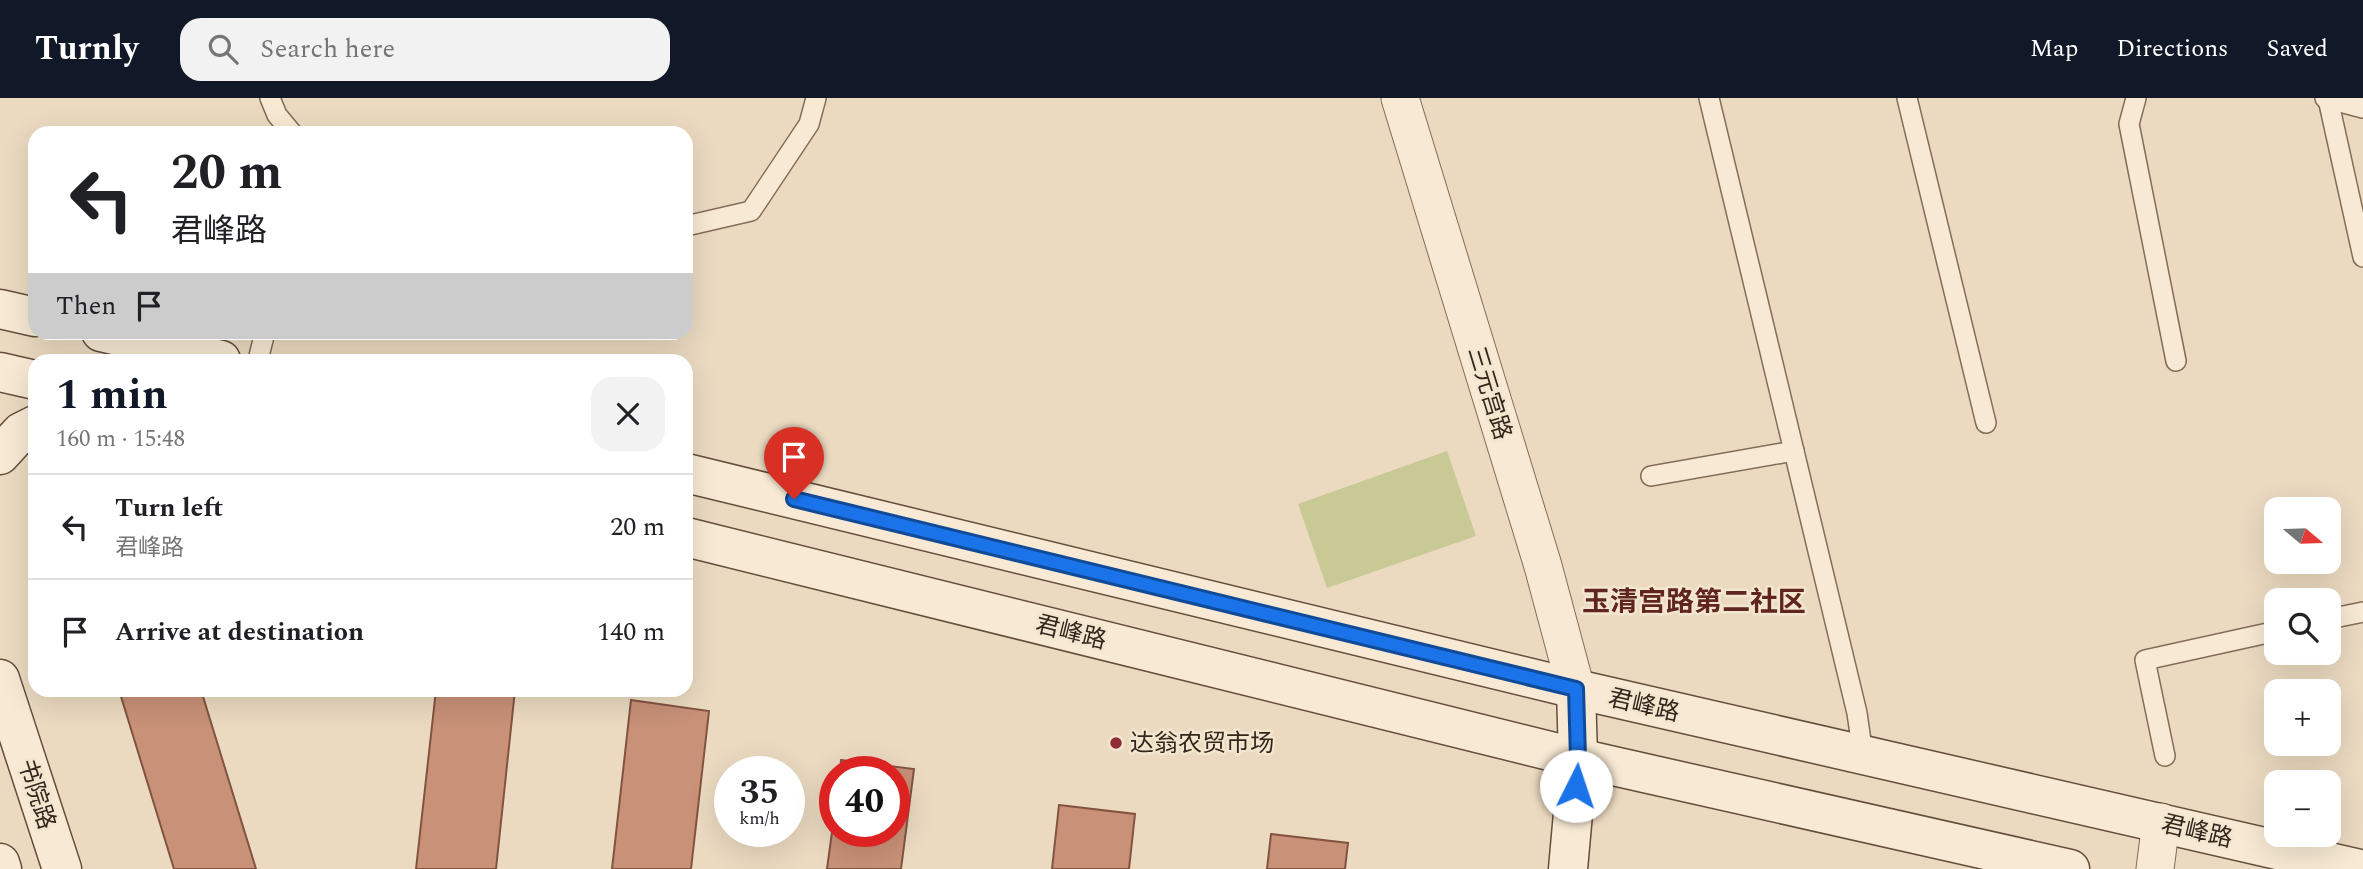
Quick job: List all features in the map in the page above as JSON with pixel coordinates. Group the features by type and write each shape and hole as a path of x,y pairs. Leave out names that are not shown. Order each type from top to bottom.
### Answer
{"main road":[{"path":"0,309 28,315"},
{"path":"135,340 195,354"},
{"path":"0,372 28,378"},
{"path":"0,454 21,432 28,428"},
{"name":"君峰路","path":"693,475 1576,689 2360,869"},
{"name":"君峰路","path":"693,539 1578,758 2070,869"},
{"name":"书院路","path":"0,680 62,869"},
{"path":"1568,869 1578,758 1576,689"},
{"path":"0,863 2,869"}],"street":[{"name":"三元宫路","path":"1400,98 1544,566 1576,689"},
{"path":"2155,869 2161,822"}],"lane":[{"path":"270,98 277,115 286,126"},
{"path":"693,224 751,211 809,124 817,98"},
{"path":"1709,98 1857,713 1863,755"},
{"path":"1906,98 1986,423"},
{"path":"2136,98 2129,124 2176,361"},
{"path":"2363,108 2326,98 2363,257"},
{"path":"1651,476 1794,451"},
{"path":"2341,617 2363,612"},
{"path":"2165,756 2145,660 2264,634"}],"green space":[{"path":"1447,451 1476,536 1327,588 1298,504"}],"building":[{"path":"121,697 203,697 256,869 174,869"},
{"path":"435,697 514,697 496,869 416,869"},
{"path":"631,700 709,711 691,869 612,869"},
{"path":"910,769 914,769 910,800"},
{"path":"1059,805 1135,814 1129,869 1052,869"},
{"path":"1271,834 1348,843 1345,869 1267,869"},
{"path":"830,847 904,847 901,869 827,869"}],"place":[{"name":"达翁农贸市场","path":"1116,743"}],"district":[{"name":"玉清宫路第二社区","path":"1694,601"}],"route":[{"path":"794,499 1576,689 1576,786"}]}
